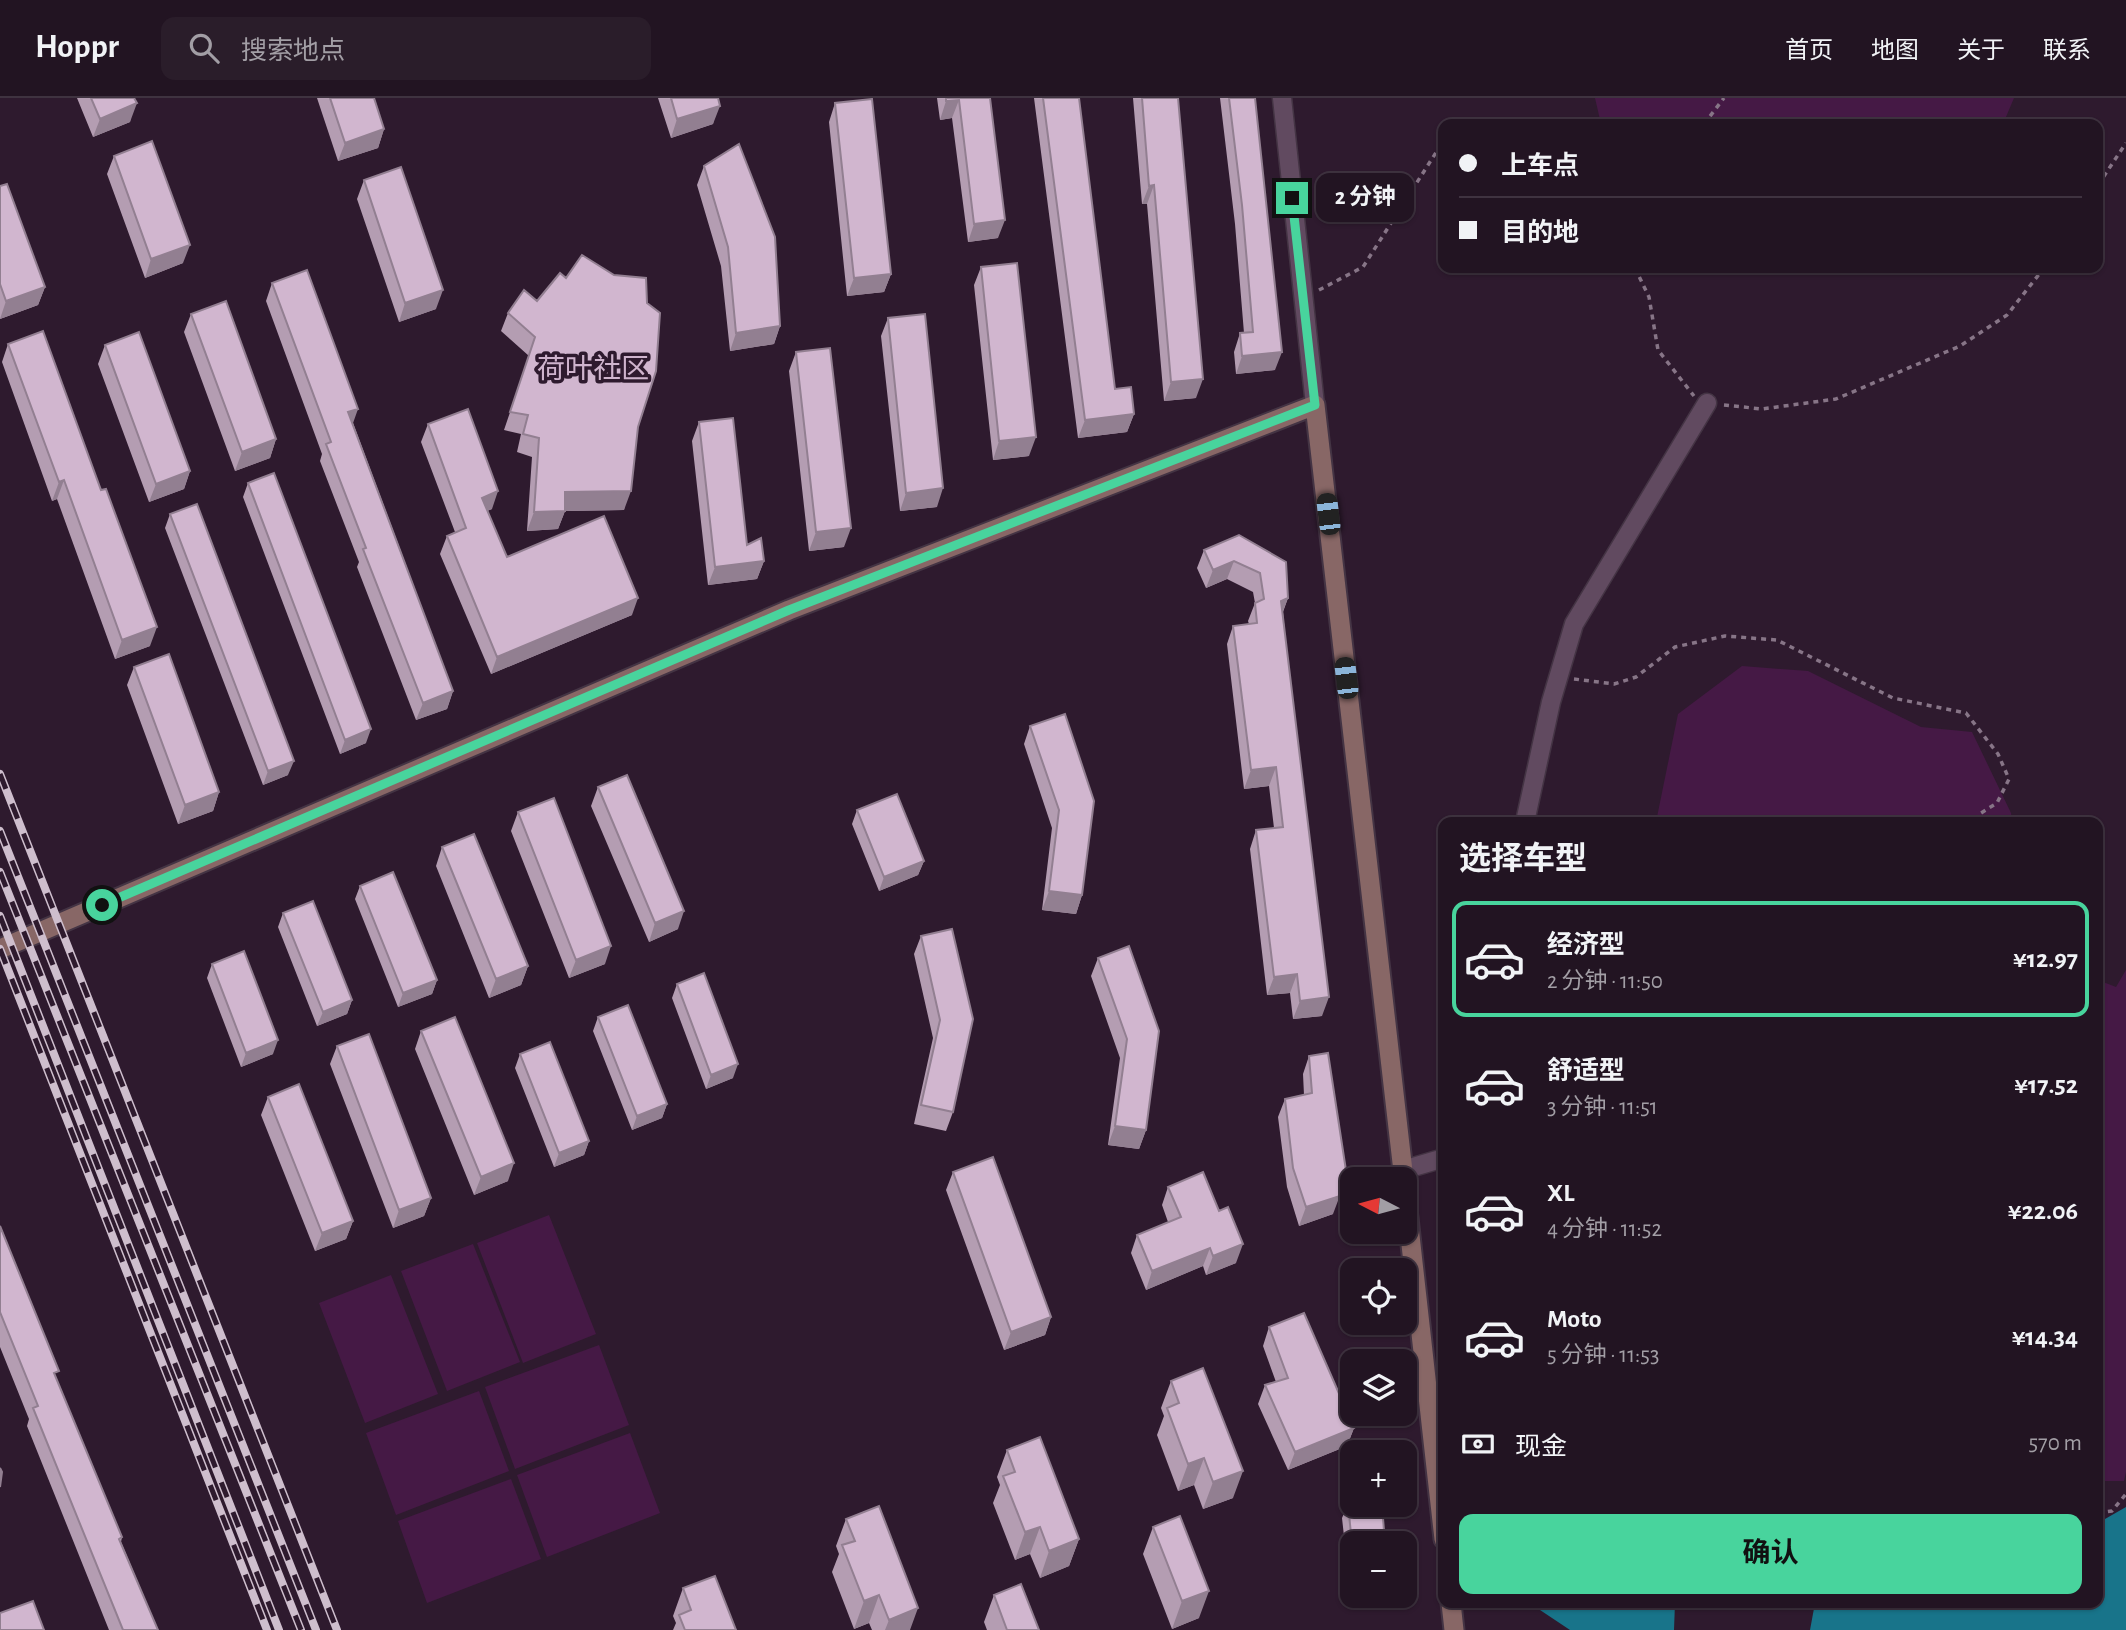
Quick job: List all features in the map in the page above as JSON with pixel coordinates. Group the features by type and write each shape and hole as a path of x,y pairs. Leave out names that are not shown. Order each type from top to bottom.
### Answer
{"main road":[{"path":"0,949 789,610 1315,405 1402,1167"},
{"path":"1411,1244 1438,1485"},
{"path":"1452,1608 1454,1630"}],"street":[{"path":"1282,98 1315,405"},
{"path":"1526,817 1558,677 1574,624 1707,402"},
{"path":"1418,1169 1438,1160"}],"path":[{"path":"1708,119 1724,98"},
{"path":"2103,178 2126,143"},
{"path":"1302,299 1363,267 1438,149"},
{"path":"1637,273 1649,297 1658,350 1691,395 1707,402 1762,409 1836,399 1960,346 2007,315 2040,273"},
{"path":"1558,677 1614,684 1636,677 1675,647 1725,636 1777,640 1893,698 1966,713 1998,754 2009,779 1997,803 1981,813"},
{"path":"2103,1512 2112,1511 2126,1494"}],"shaded area":[{"path":"1595,98 2014,98 2005,119 1600,119"},
{"path":"1742,666 1808,671 1921,727 1972,732 2011,817 1657,817 1678,714"},
{"path":"2126,970 2126,1472 2124,1481 2103,1481 2103,982 2116,987"},
{"path":"549,1215 596,1334 523,1363 477,1243"},
{"path":"473,1244 520,1362 447,1391 401,1271"},
{"path":"391,1275 438,1394 365,1423 319,1303"},
{"path":"599,1345 629,1425 515,1469 485,1387"},
{"path":"479,1391 509,1471 396,1515 366,1433"},
{"path":"630,1433 660,1513 547,1557 517,1475"},
{"path":"511,1479 541,1559 427,1603 398,1521"}],"water":[{"path":"2126,1507 2126,1630 1810,1630 1814,1608 2103,1608 2103,1520"},
{"path":"1675,1608 1674,1630 1570,1630 1540,1610"}],"building":[{"path":"91,98 134,98 137,103 100,119"},
{"path":"330,98 374,98 384,129 345,143"},
{"path":"671,98 718,98 720,106 677,119"},
{"path":"946,98 990,98 1005,220 974,224 959,100 946,101"},
{"path":"1043,98 1079,98 1115,389 1131,387 1134,414 1085,420"},
{"path":"1142,98 1178,98 1203,379 1171,382 1154,185 1149,186"},
{"path":"1229,98 1255,98 1282,352 1242,356 1240,333 1253,332"},
{"path":"872,99 891,274 854,278 835,103"},
{"path":"152,141 190,245 151,259 114,156"},
{"path":"739,144 775,237 780,326 736,333 728,247 704,166"},
{"path":"401,167 443,290 405,303 364,180"},
{"path":"7,184 45,287 6,301 0,284 0,186"},
{"path":"582,255 614,275 646,278 647,303 660,313 656,371 638,427 631,491 565,492 565,511 534,512 539,438 523,434 528,415 510,412 535,337 508,313 524,290 537,301 560,273 566,278"},
{"path":"1017,263 1036,437 999,441 981,267"},
{"path":"307,270 358,409 348,412 453,691 423,703 363,549 366,548 326,444 331,442 272,283"},
{"path":"226,301 276,439 242,452 191,314"},
{"path":"925,314 943,488 906,493 888,318"},
{"path":"43,331 101,490 106,489 157,627 122,640 64,480 59,482 8,344"},
{"path":"139,332 190,471 156,484 105,345"},
{"path":"830,348 851,528 816,532 796,352"},
{"path":"468,409 498,491 482,498 507,557 604,516 638,598 497,657 447,536 466,528 428,424"},
{"path":"733,418 747,545 761,538 764,561 715,567 699,422"},
{"path":"274,473 371,729 345,740 248,483"},
{"path":"197,504 294,761 268,771 170,514"},
{"path":"1239,535 1286,562 1288,598 1281,601 1329,997 1300,1001 1297,974 1274,977 1256,830 1283,827 1276,767 1251,770 1233,626 1257,623 1255,603 1264,599 1260,573 1234,561 1213,570 1204,550"},
{"path":"169,654 219,792 185,805 134,667"},
{"path":"1065,714 1094,801 1082,895 1049,891 1059,810 1030,726"},
{"path":"627,775 684,911 655,923 598,787"},
{"path":"897,794 924,861 884,877 857,810"},
{"path":"554,798 611,946 576,960 518,812"},
{"path":"474,834 528,966 496,979 442,847"},
{"path":"393,872 437,980 403,993 360,886"},
{"path":"313,901 352,1000 323,1012 283,913"},
{"path":"952,929 973,1019 953,1112 921,1105 940,1020 921,936"},
{"path":"1129,946 1159,1031 1146,1130 1115,1126 1127,1039 1098,958"},
{"path":"244,951 278,1040 246,1053 212,964"},
{"path":"704,973 738,1064 711,1075 677,984"},
{"path":"628,1005 667,1104 637,1116 598,1017"},
{"path":"455,1017 514,1163 481,1177 421,1031"},
{"path":"369,1034 431,1198 399,1210 337,1046"},
{"path":"550,1042 589,1141 559,1153 520,1054"},
{"path":"1328,1053 1345,1167 1340,1167 1340,1196 1306,1207 1293,1168 1285,1099 1312,1093 1309,1056"},
{"path":"299,1084 353,1221 322,1233 268,1097"},
{"path":"993,1157 1051,1317 1011,1332 953,1172"},
{"path":"1203,1172 1219,1211 1228,1207 1243,1244 1213,1256 1210,1248 1152,1271 1137,1235 1181,1217 1168,1187"},
{"path":"0,1226 59,1371 54,1373 158,1630 123,1630 33,1408 38,1406 0,1312"},
{"path":"1304,1313 1340,1396 1340,1426 1354,1428 1295,1452 1265,1385 1288,1378 1269,1327"},
{"path":"1203,1368 1243,1471 1213,1482 1204,1458 1188,1464 1167,1408 1179,1403 1171,1381"},
{"path":"1040,1437 1079,1539 1049,1551 1040,1527 1025,1532 1003,1476 1015,1472 1007,1450"},
{"path":"879,1506 918,1608 889,1620 879,1595 864,1601 842,1545 855,1541 846,1519"},
{"path":"1180,1516 1209,1591 1182,1601 1153,1527"},
{"path":"1349,1517 1383,1517 1384,1531 1351,1531"},
{"path":"715,1576 736,1630 685,1630 679,1615 691,1610 683,1588"},
{"path":"1021,1584 1039,1630 1007,1630 994,1595"},
{"path":"33,1601 44,1630 0,1630 0,1613"}],"railway":[{"path":"0,774 337,1630"},
{"path":"0,831 316,1630"},
{"path":"0,872 301,1630"},
{"path":"0,916 279,1630"},
{"path":"0,949 267,1630"}],"district":[{"name":"荷叶社区","path":"593,370"}],"route":[{"path":"102,905 789,610 1315,405 1292,198"}]}
